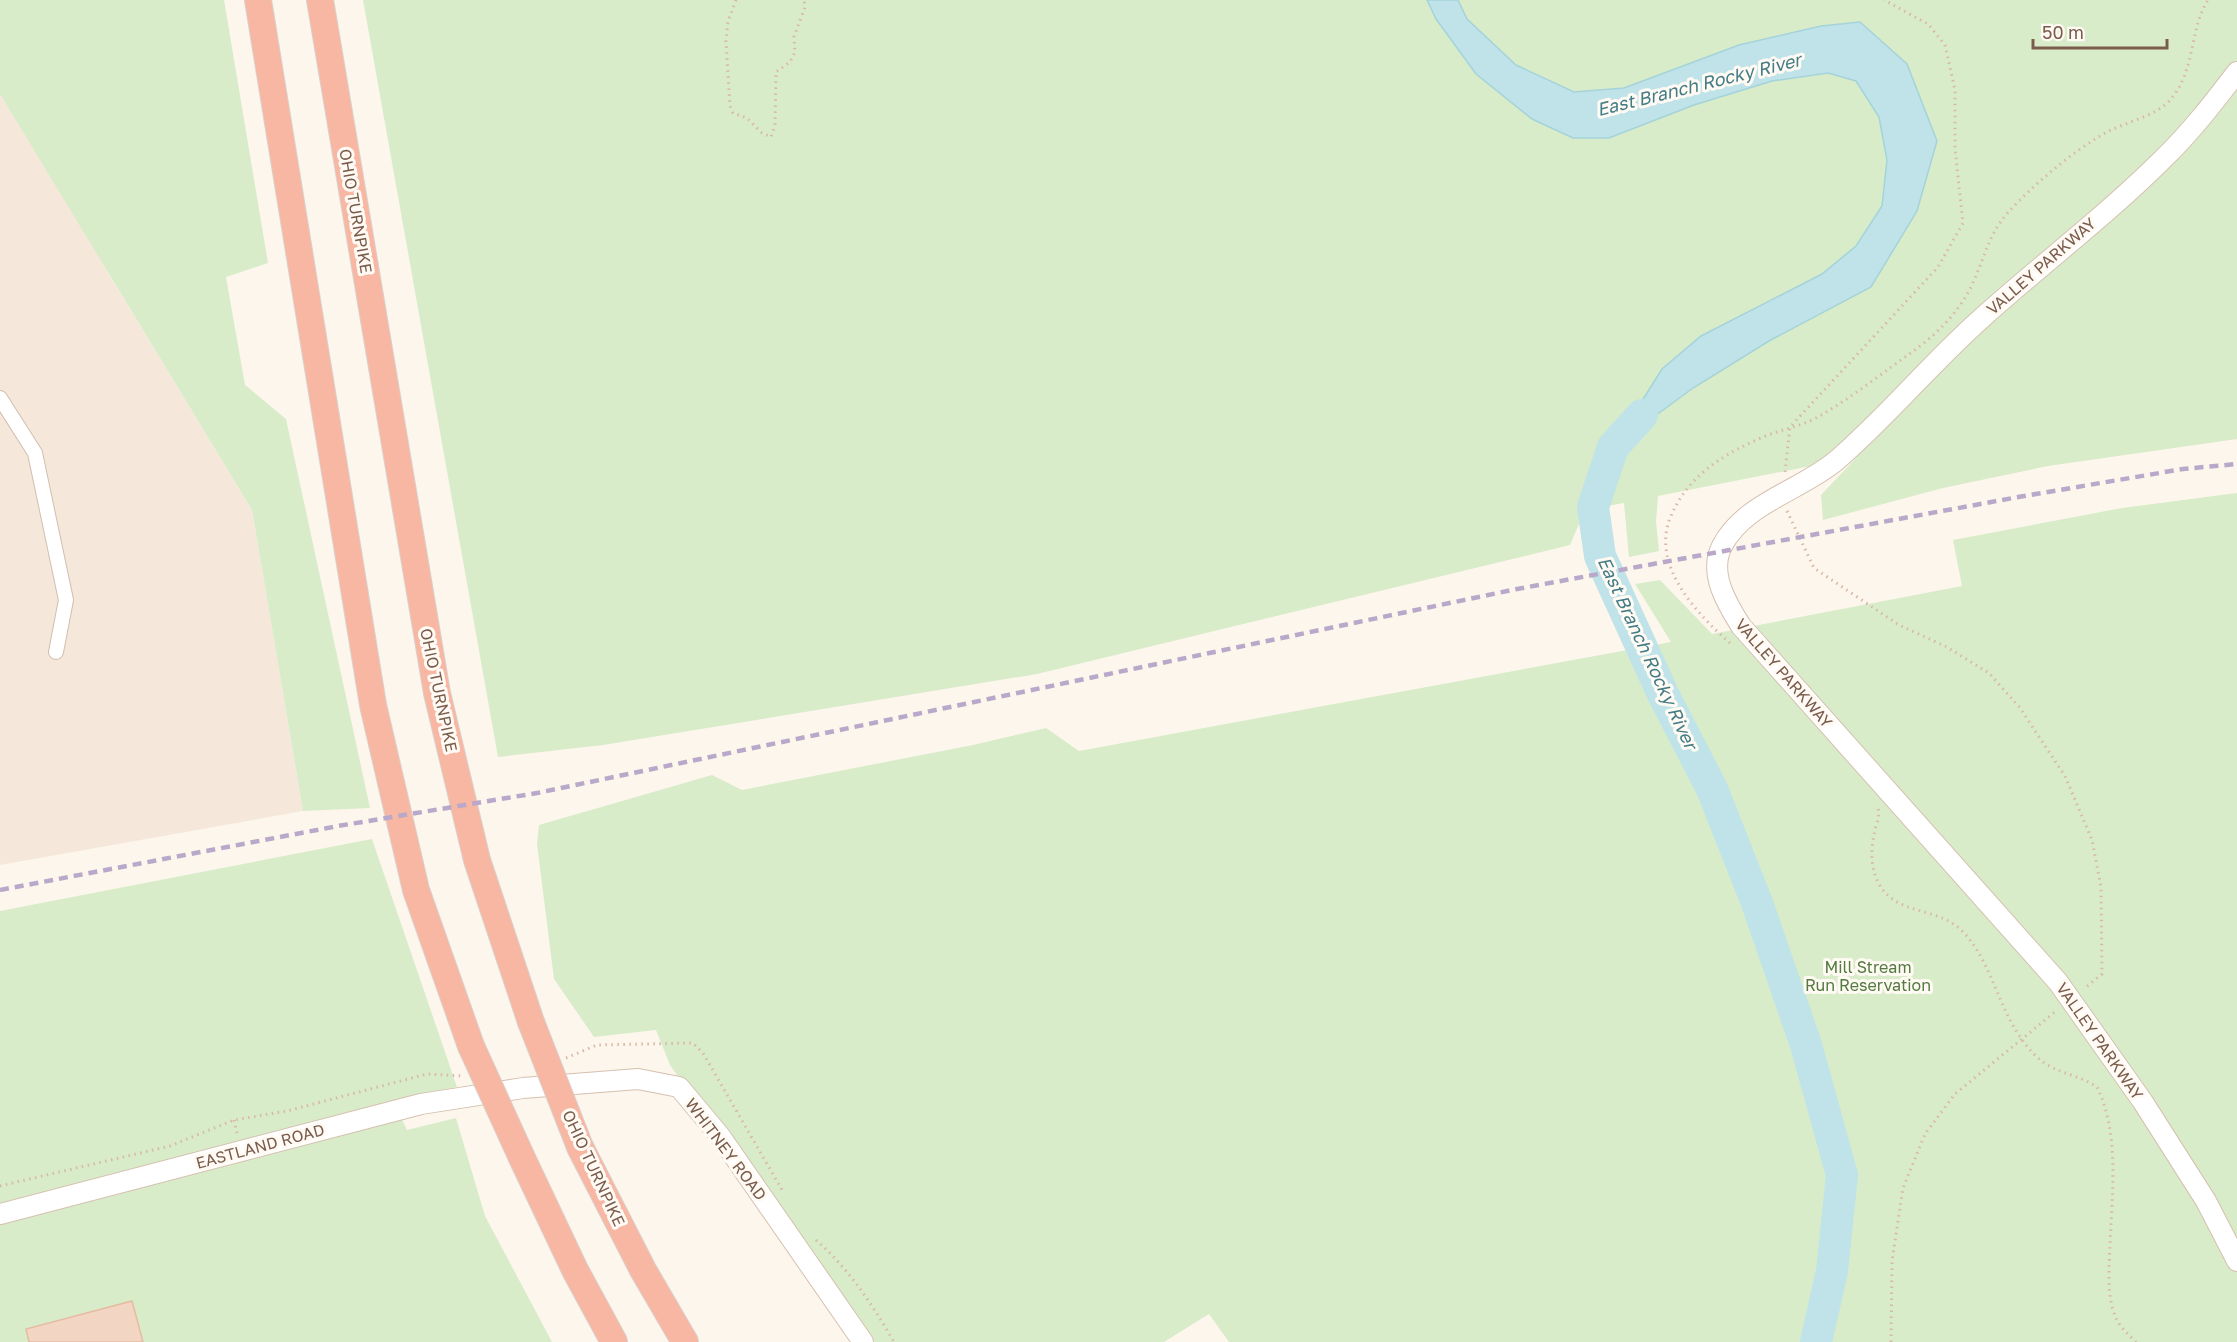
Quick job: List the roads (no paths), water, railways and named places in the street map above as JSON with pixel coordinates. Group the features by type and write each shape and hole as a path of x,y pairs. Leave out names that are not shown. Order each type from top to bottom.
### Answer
{"highway":[{"path":"258,0 373,705 416,890 471,1046 575,1270 614,1342"},
{"name":"OHIO TURNPIKE","path":"320,0 437,693 477,860 531,1022 580,1147 643,1270 685,1342"}],"street":[{"name":"VALLEY PARKWAY","path":"2237,72 2203,116 2163,159 1981,318 1836,461 1747,517 1730,532 1720,549 1717,569 1725,602 1741,626 1949,857 2071,1000 2143,1102 2205,1201 2237,1261"},
{"path":"0,398 35,453 66,600 56,652"},
{"name":"WHITNEY ROAD","path":"523,1088 638,1079 679,1087 720,1136 863,1342"},
{"name":"EASTLAND ROAD","path":"0,1214 421,1104 523,1088"}],"water":[{"path":"1427,0 1458,0 1467,19 1516,65 1574,92 1624,88 1739,45 1821,26 1860,22 1907,64 1937,141 1917,211 1871,287 1769,341 1693,388 1613,447 1662,369 1701,336 1822,274 1856,246 1882,206 1887,160 1879,117 1856,81 1828,73 1772,81 1694,105 1609,138 1573,138 1532,119 1476,74 1436,19"}],"waterway":[{"name":"East Branch Rocky River","path":"1642,415 1613,447 1593,507 1600,556 1663,694 1712,789 1757,903 1806,1045 1842,1175 1832,1271 1816,1342"}],"railway":[{"path":"0,890 338,826 537,793 1517,589 2024,496 2183,469 2237,464"}],"park label":[{"name":"Mill Stream Run Reservation","path":"1868,976"}]}
